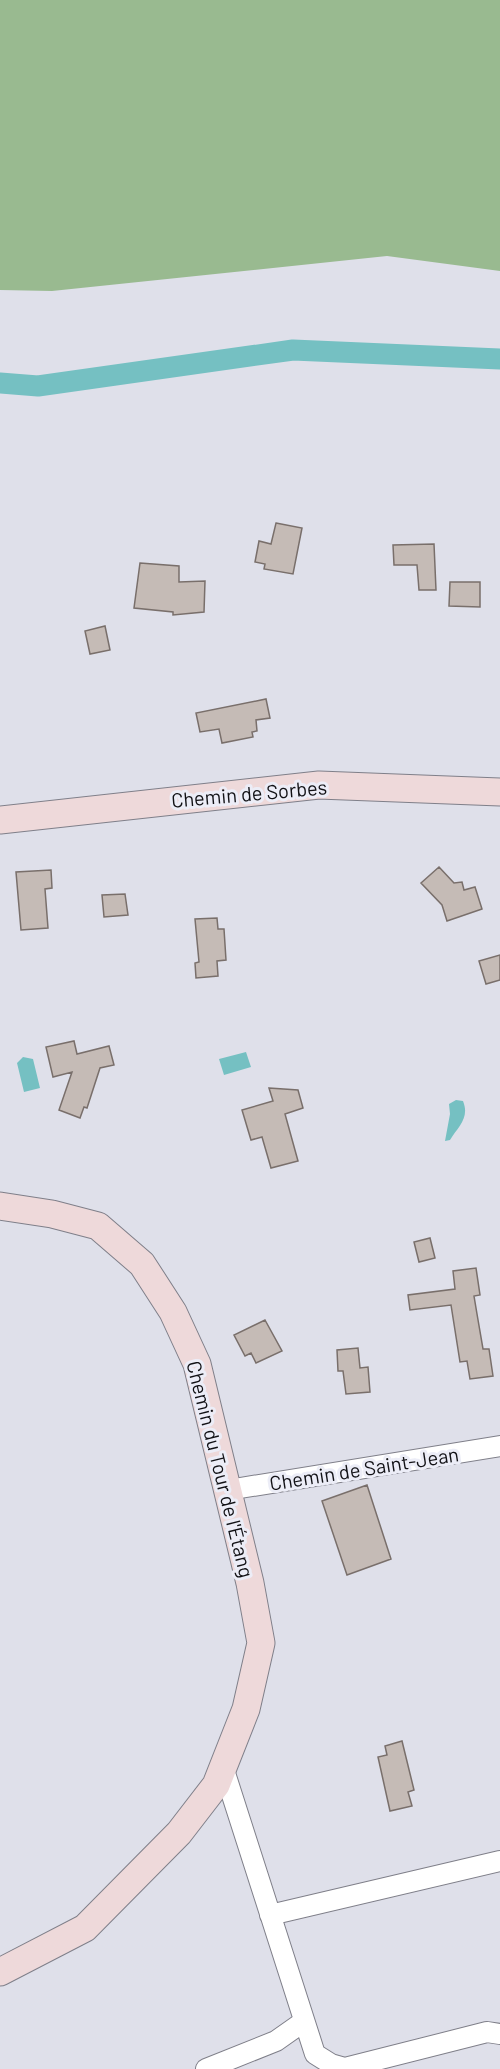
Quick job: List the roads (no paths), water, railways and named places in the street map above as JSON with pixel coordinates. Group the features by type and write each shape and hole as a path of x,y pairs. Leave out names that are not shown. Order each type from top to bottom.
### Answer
{"street":[{"name":"Chemin de Sorbes","path":"0,820 319,785 500,792"},
{"name":"Chemin du Tour de l'Étang","path":"0,1206 52,1214 98,1226 142,1264 173,1312 197,1364 250,1583 261,1643 246,1709 216,1785 179,1833 85,1928 0,1972"},
{"name":"Chemin de Saint-Jean","path":"228,1490 500,1446"},
{"path":"223,1767 315,2054 331,2064 345,2068 487,2032 500,2034"},
{"path":"270,1915 500,1861"},
{"path":"206,2069 276,2041 303,2022"}],"water":[{"path":"246,1052 251,1067 224,1075 219,1059"},
{"path":"23,1057 33,1059 40,1088 24,1092 17,1063"},
{"path":"456,1100 463,1101 464,1117 450,1140 445,1141 450,1114 449,1104"}],"waterway":[{"path":"0,383 38,386 293,350 500,359"}]}
